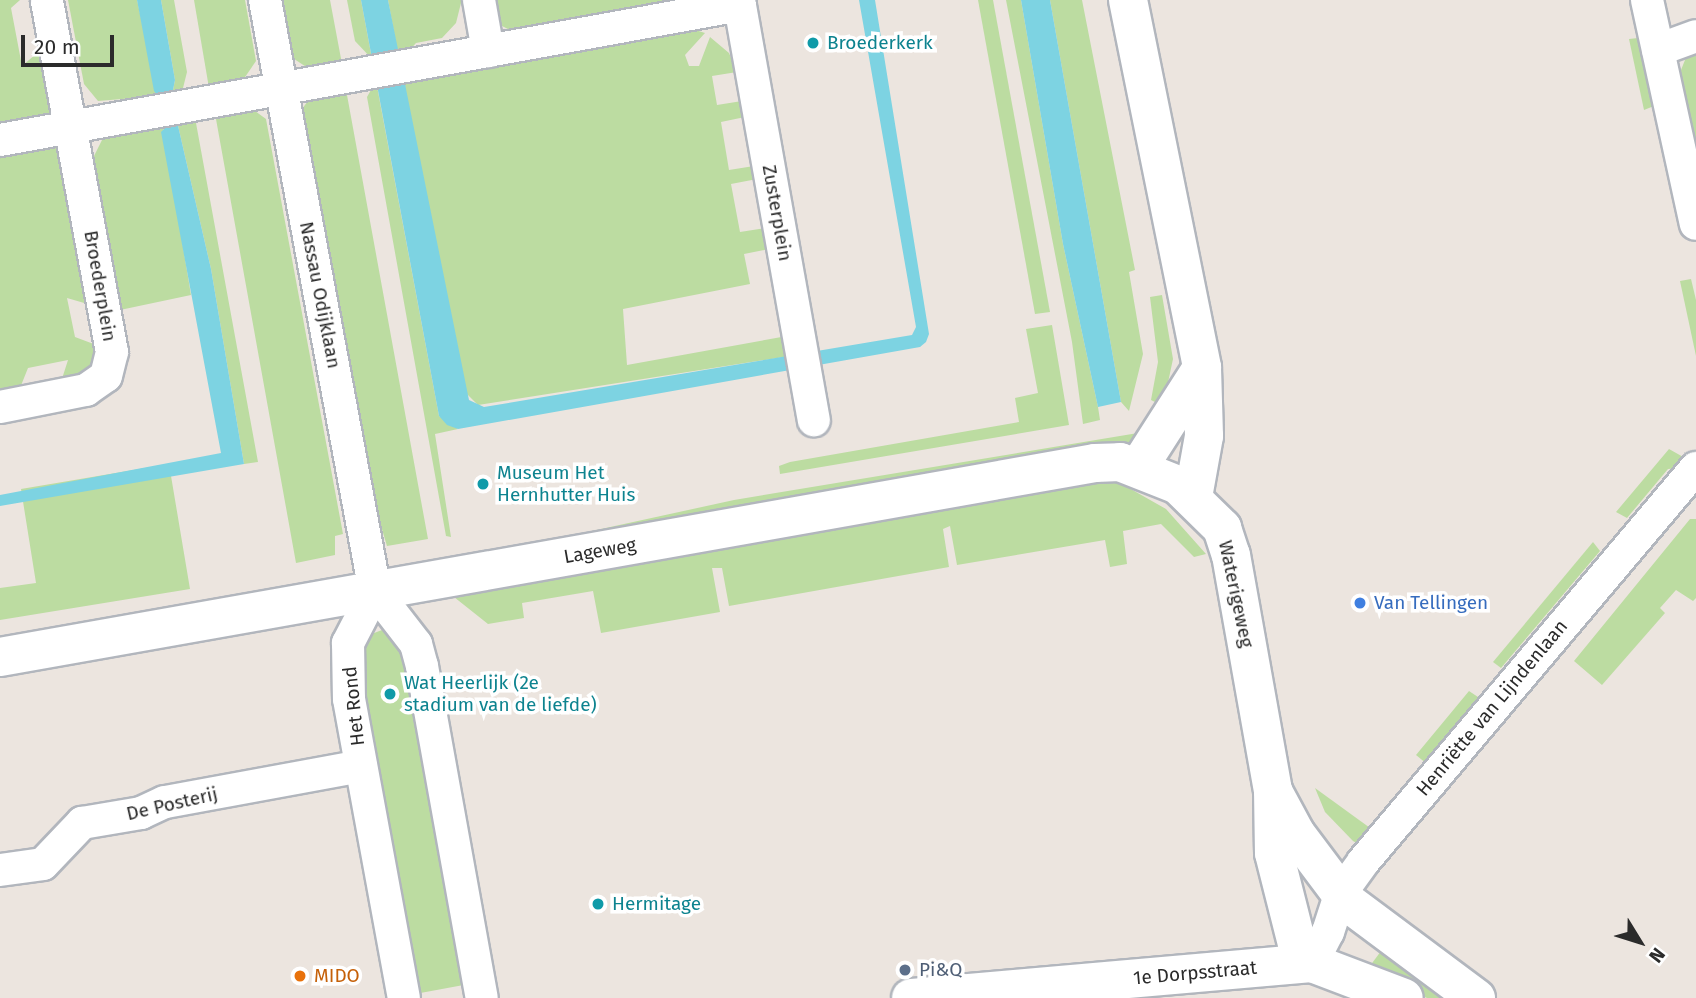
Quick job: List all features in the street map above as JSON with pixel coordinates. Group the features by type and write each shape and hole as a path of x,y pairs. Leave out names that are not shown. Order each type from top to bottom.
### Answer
{"main road":[{"path":"1128,0 1202,368 1204,436 1193,497"},
{"path":"1138,468 1202,368"},
{"name":"Lageweg","path":"0,657 1094,463 1120,462 1138,468 1193,497"},
{"name":"Waterigeweg","path":"1193,497 1222,528 1231,555 1273,790 1274,853 1298,948 1312,962"},
{"name":"Waterigeweg","path":"1273,790 1296,834 1339,894 1400,946 1476,998"},
{"path":"1312,962 1404,998"},
{"name":"1e Dorpsstraat","path":"911,998 1018,994 1312,962"}],"street":[{"name":"Broederplein","path":"0,407 86,390 106,376 112,352 47,0"},
{"name":"Nassau Odijklaan","path":"265,0 375,591"},
{"path":"479,0 488,51"},
{"path":"1647,0 1696,224"},
{"name":"Zusterplein","path":"281,89 740,2 814,421"},
{"path":"1658,50 1696,36"},
{"path":"0,140 281,89"},
{"name":"Henriëtte van Lijndenlaan","path":"1312,962 1328,932 1339,894 1686,475 1696,468"},
{"path":"375,591 416,644 422,666 482,998"},
{"name":"Het Rond","path":"375,591 348,643 349,699 404,998"},
{"name":"De Posterij","path":"0,870 43,864 82,823 361,766"}],"green space":[{"path":"0,0 20,0 11,8 22,66 43,48 54,114 0,124"},
{"path":"68,0 137,0 158,96 98,101 84,84"},
{"path":"161,0 174,0 187,72 183,88 172,95 175,80"},
{"path":"194,0 245,0 256,61 241,83 209,88"},
{"path":"278,0 330,0 342,64 311,70 288,55"},
{"path":"347,0 361,0 372,59 355,41"},
{"path":"388,0 461,0 461,3 456,23 442,38 416,43 408,52 398,54"},
{"path":"492,0 670,0 510,30 496,23"},
{"path":"978,0 993,0 1050,312 1035,314"},
{"path":"1006,0 1021,0 1063,244 1098,407 1100,420 1083,424 1072,342"},
{"path":"1050,0 1082,0 1135,270 1129,272 1143,354 1129,411 1121,402"},
{"path":"689,28 705,33 685,55 689,66 699,66 710,37 729,53 737,72 712,76 717,105 742,101 745,117 721,122 729,170 754,166 757,179 731,184 740,232 765,228 769,249 744,254 750,284 623,309 627,365 787,336 790,356 478,405 466,393 402,78 428,79"},
{"path":"1638,38 1654,106 1644,110 1629,39"},
{"path":"1696,51 1696,159 1679,75 1687,55"},
{"path":"376,81 439,416 458,429 435,434 451,537 446,536 367,97"},
{"path":"345,84 428,539 387,546 381,526 373,528 298,114 315,92"},
{"path":"244,103 266,119 343,534 335,536 335,555 296,563 214,108"},
{"path":"176,117 196,123 258,462 244,464 211,269"},
{"path":"145,124 163,126 191,295 120,310 93,158 103,138 138,132"},
{"path":"58,143 91,305 67,298 75,337 99,346 95,370 60,385 68,360 28,368 18,393 0,393 0,154"},
{"path":"1691,279 1696,300 1696,356 1680,281"},
{"path":"1162,295 1173,359 1163,406 1151,400 1158,362 1150,297"},
{"path":"1052,325 1069,425 780,474 779,466 790,462 1019,422 1015,398 1038,393 1026,329"},
{"path":"1150,431 1126,445 572,540 569,536 734,500"},
{"path":"1669,449 1685,458 1681,468 1668,469 1627,518 1616,512"},
{"path":"169,464 190,589 0,620 0,588 36,583 21,489"},
{"path":"1113,479 1166,509 1206,554 1194,557 1161,524 1123,531 1127,564 1110,567 1105,540 957,565 950,526 943,529 949,567 729,606 722,568 712,568 720,612 601,633 593,591 522,603 524,618 488,624 454,597 456,590"},
{"path":"1690,519 1696,519 1696,598 1693,601 1676,590 1660,608 1665,613 1602,685 1574,661"},
{"path":"1593,542 1600,551 1501,668 1493,662"},
{"path":"382,630 405,648 469,984 415,994 358,680 362,647 369,635"},
{"path":"1469,691 1478,697 1479,709 1469,710 1434,752 1435,762 1427,764 1416,755"},
{"path":"1315,788 1377,833 1360,845 1353,841 1325,812"},
{"path":"1384,947 1463,998 1427,998 1367,970"}],"water":[{"path":"137,0 161,0 175,80 172,95 158,96 154,91"},
{"path":"361,0 388,0 469,400 484,407 912,335 916,327 859,0 875,0 929,334 926,342 920,347 458,429 447,425 439,416"},
{"path":"1021,0 1050,0 1121,402 1098,407 1063,244"},
{"path":"176,117 211,269 244,464 0,506 0,495 221,453 161,132"}],"place":[{"name":"Broederkerk","path":"813,43"},
{"name":"Museum Het Hernhutter Huis","path":"483,484"},
{"name":"Van Tellingen","path":"1360,603"},
{"name":"Wat Heerlijk (2e stadium van de liefde)","path":"390,694"},
{"name":"Hermitage","path":"598,904"},
{"name":"Pi&Q","path":"905,970"},
{"name":"MIDO","path":"300,976"}]}
